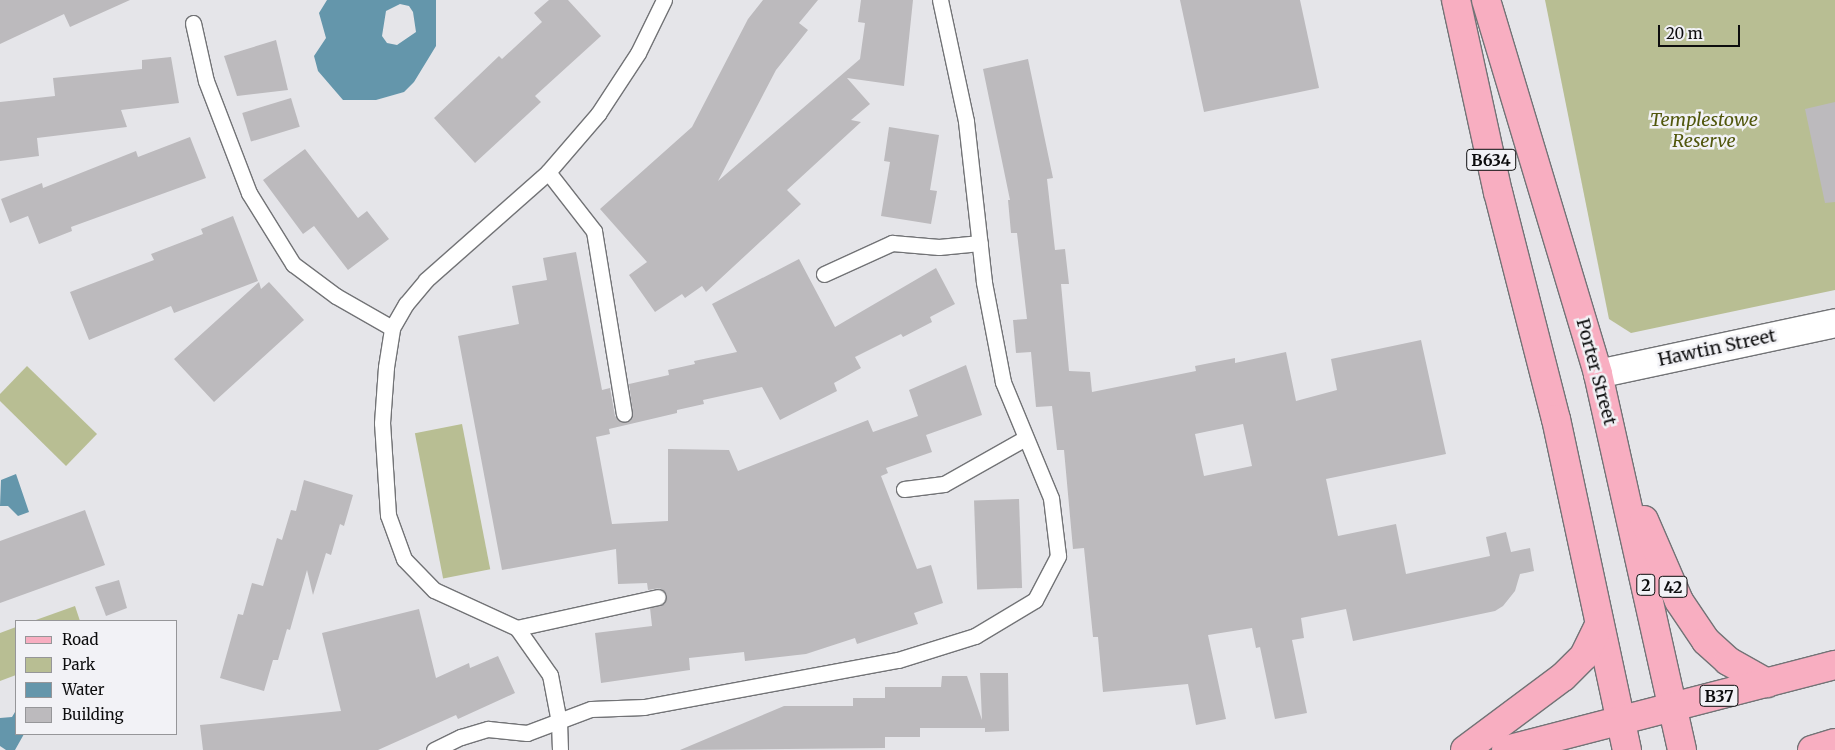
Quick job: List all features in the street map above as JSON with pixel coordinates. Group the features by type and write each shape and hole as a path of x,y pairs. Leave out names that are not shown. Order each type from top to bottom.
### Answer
{"main road":[{"name":"B634","path":"1456,0 1498,192 1556,419 1599,625"},
{"name":"Porter Street","path":"1486,0 1598,374 1619,461 1682,750"},
{"name":"42","path":"1619,461 1679,601 1706,641 1728,661 1767,683"},
{"path":"1599,625 1627,750"},
{"path":"1465,750 1563,677 1584,656 1599,625"},
{"name":"B37","path":"1506,750 1672,709 1835,665"},
{"path":"1812,750 1835,743"}],"street":[{"name":"Hawtin Street","path":"1598,374 1835,323"}],"lane":[{"path":"560,750 560,722 550,675 517,628 434,590 404,559 388,515 382,423 392,328 426,280 548,172 598,114 638,52 664,0"},
{"path":"434,750 461,737 488,730 527,733 591,709 644,707 898,660 975,636 1035,600 1058,556 1051,498 1024,439 1003,382 992,332 966,122 940,0"},
{"path":"193,23 206,81 249,192 293,264 336,296 392,328"},
{"path":"548,172 594,231 624,414"},
{"path":"824,274 892,243 939,247 980,243"},
{"path":"904,489 944,484 1024,439"},
{"path":"517,628 658,597"}],"green space":[{"name":"Templestowe Reserve","path":"1545,0 1835,0 1835,290 1631,333 1609,319"},
{"path":"27,366 97,434 66,466 0,401 0,394"},
{"path":"462,424 490,569 443,578 415,433"},
{"path":"75,606 80,620 36,620"},
{"path":"15,627 15,675 0,681 0,633"}],"water":[{"path":"327,0 436,0 436,46 414,82 404,92 376,100 343,100 318,71 314,56 326,38 319,13","holes":["400,4 409,6 413,12 416,32 397,45 387,43 382,36 386,11"]},
{"path":"16,474 29,512 18,516 8,506 0,506 1,480"},
{"path":"15,712 15,735 23,735 15,750 6,750 0,746 0,718 12,717"}],"building":[{"path":"0,0 130,0 70,27 64,14 0,44"},
{"path":"549,0 568,0 601,36 535,96 541,102 475,163 434,118 499,56 502,59 542,22 534,13"},
{"path":"763,0 818,0 799,23 808,30 776,70 718,181 860,59 865,23 858,22 861,0 913,0 904,86 847,78 870,104 851,120 861,122 787,190 801,204 706,292 702,286 685,298 682,294 655,312 629,275 647,262 600,209 692,127 748,19"},
{"path":"1180,0 1300,0 1319,88 1204,112"},
{"path":"276,40 288,90 237,96 224,56"},
{"path":"171,57 179,103 121,110 127,127 37,138 39,156 0,161 0,102 55,96 53,78 142,69 142,60"},
{"path":"1028,59 1053,178 1047,179 1055,250 1065,249 1069,284 1061,284 1069,371 1090,372 1092,392 1196,371 1195,366 1235,358 1235,363 1286,352 1296,401 1337,390 1331,359 1421,340 1446,454 1326,479 1338,536 1396,524 1406,574 1490,556 1486,537 1506,532 1511,552 1530,548 1534,571 1520,574 1515,591 1503,606 1495,611 1353,641 1346,609 1301,618 1304,638 1292,640 1307,713 1275,719 1260,647 1256,648 1252,628 1208,635 1226,719 1196,725 1188,684 1103,692 1098,637 1093,637 1084,548 1073,549 1064,450 1057,450 1052,406 1036,407 1031,352 1016,353 1013,320 1027,319 1017,233 1011,233 1008,200 1010,200 983,69","holes":["1243,424 1252,466 1204,476 1195,434"]},
{"path":"291,98 300,127 251,142 242,113"},
{"path":"1835,102 1835,202 1825,203 1805,109"},
{"path":"889,127 939,135 930,190 937,191 931,224 881,216 890,162 884,161"},
{"path":"190,137 206,178 71,227 72,231 39,244 28,216 10,223 1,199 42,183 43,188 136,151 138,157"},
{"path":"305,149 358,218 367,211 389,239 348,270 314,226 303,234 263,180"},
{"path":"233,216 258,281 174,313 171,306 89,340 70,292 154,260 151,254 203,234 201,229"},
{"path":"576,252 602,390 610,388 615,416 625,423 630,421 633,413 629,384 669,375 668,370 695,364 694,361 737,352 712,304 799,259 835,327 936,268 955,304 930,317 932,322 903,337 901,334 855,357 861,368 834,383 837,391 780,420 762,387 703,400 704,404 677,410 677,413 609,429 610,434 596,437 612,524 668,521 668,449 729,450 738,471 868,420 873,432 918,416 909,390 966,365 982,415 926,435 932,452 886,468 888,473 881,476 917,569 931,565 943,603 914,613 918,624 857,644 855,638 806,654 745,661 744,652 689,658 690,670 601,683 595,633 652,626 650,608 664,604 667,595 660,588 648,590 647,583 618,584 616,549 502,570 458,336 519,324 512,286 547,280 543,258"},
{"path":"259,282 261,289 269,282 304,320 214,402 174,359"},
{"path":"304,480 353,495 344,526 340,524 331,555 326,553 313,595 307,570 290,630 287,629 278,660 273,660 264,691 220,678 238,614 243,615 252,583 263,586 277,538 282,540 291,510 296,511"},
{"path":"1019,499 1022,588 977,590 974,501"},
{"path":"85,510 105,565 0,603 0,541"},
{"path":"119,580 127,608 106,616 95,587"},
{"path":"419,609 436,678 469,663 470,668 498,656 515,693 458,719 456,715 378,750 203,750 200,725 341,711 322,633"},
{"path":"980,673 1008,673 1009,731 985,732 985,728 920,728 920,737 885,737 885,748 680,750 784,706 853,706 853,698 885,698 885,687 941,687 942,676 967,676 982,720"}]}
